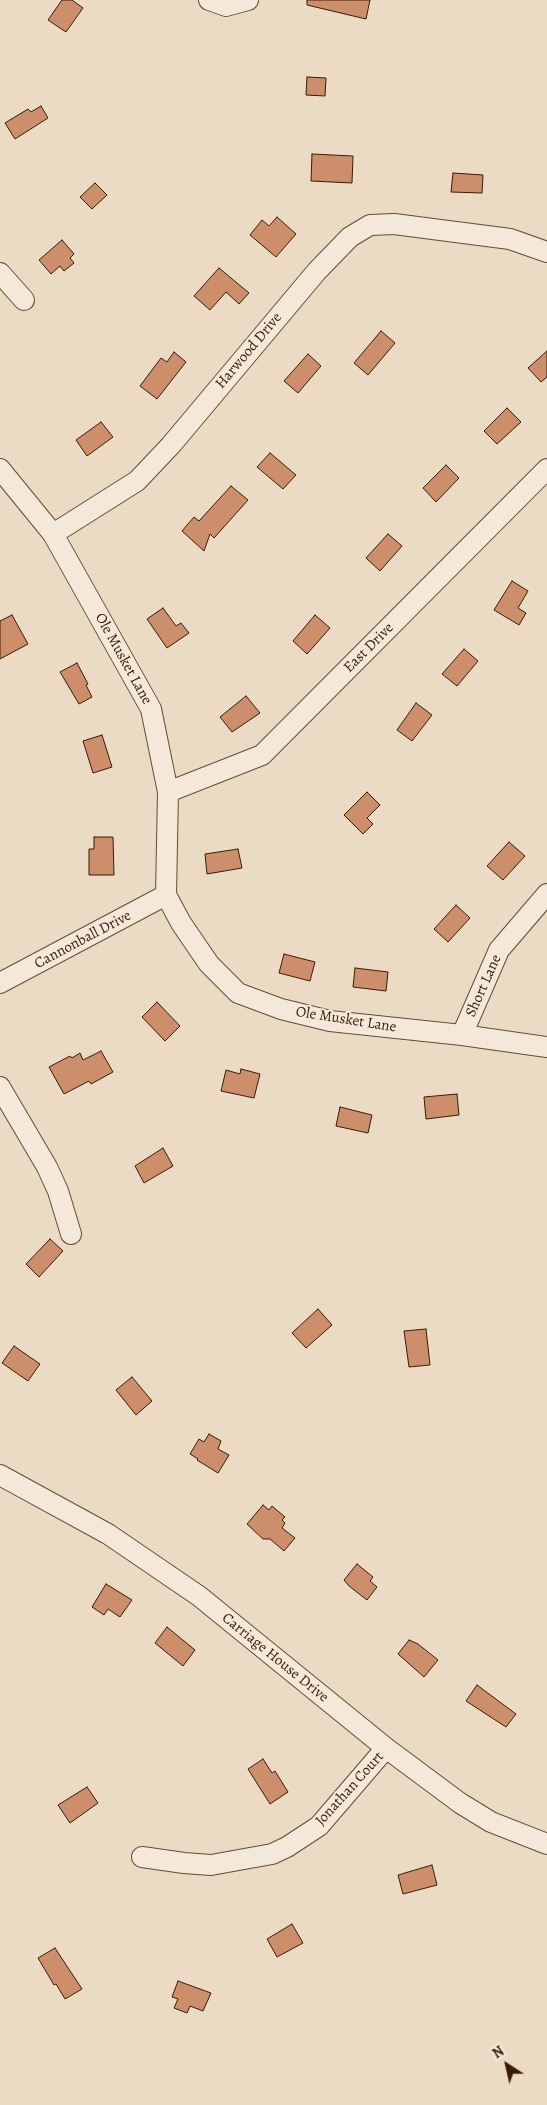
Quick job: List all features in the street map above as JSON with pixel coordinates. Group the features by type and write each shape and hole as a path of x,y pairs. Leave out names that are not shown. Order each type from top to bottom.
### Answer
{"street":[{"path":"209,0 226,6 248,0"},
{"name":"Harwood Drive","path":"52,534 137,480 171,445 317,271 350,237 370,225 394,224 436,228 510,239 547,252"},
{"path":"0,273 24,300"},
{"name":"East Drive","path":"168,792 262,755 547,469"},
{"path":"0,470 52,534"},
{"name":"Ole Musket Lane","path":"52,534 151,709 168,792 166,895 181,923 209,964 238,993 281,1009 330,1020 547,1047"},
{"name":"Short Lane","path":"462,1035 499,950 547,894"},
{"name":"Cannonball Drive","path":"0,983 166,895"},
{"path":"0,1087 47,1167 58,1191 71,1234"},
{"name":"Carriage House Drive","path":"0,1475 108,1534 199,1596 386,1748 446,1793 491,1822 547,1844"},
{"name":"Jonathan Court","path":"142,1857 212,1865 272,1854 287,1847 319,1826 386,1748"}],"building":[{"path":"62,0 72,0 83,8 66,32 48,20"},
{"path":"307,0 370,0 366,19 307,5"},
{"path":"307,77 326,78 325,96 306,95"},
{"path":"41,106 48,118 15,139 5,123 28,109 31,112"},
{"path":"312,154 353,156 352,183 311,181"},
{"path":"453,173 483,175 482,193 451,192"},
{"path":"95,183 107,195 92,209 80,197"},
{"path":"277,217 296,234 276,257 250,235 262,220 269,226"},
{"path":"62,240 74,254 70,258 74,263 64,271 60,266 51,274 39,260"},
{"path":"219,268 249,293 239,304 226,292 210,310 194,296"},
{"path":"381,331 395,343 368,375 354,363"},
{"path":"547,351 547,377 541,382 528,368"},
{"path":"174,352 186,362 157,399 140,386 161,358 167,362"},
{"path":"308,354 321,366 298,393 284,381"},
{"path":"507,408 521,422 497,444 484,431"},
{"path":"101,422 113,437 87,456 76,440"},
{"path":"270,453 296,475 283,489 257,467"},
{"path":"446,465 459,478 436,502 423,488"},
{"path":"231,486 248,500 214,538 210,534 204,551 182,531 194,517 199,521"},
{"path":"388,534 402,546 380,571 366,558"},
{"path":"512,581 528,591 518,608 526,613 519,625 494,610"},
{"path":"163,608 176,626 181,623 189,633 167,648 147,619"},
{"path":"12,615 28,644 0,659 0,621"},
{"path":"315,615 330,628 307,654 293,641"},
{"path":"464,649 478,661 457,686 442,674"},
{"path":"77,663 88,684 86,685 92,697 79,704 60,672"},
{"path":"246,696 260,713 232,732 220,717"},
{"path":"416,703 432,715 412,741 397,730"},
{"path":"102,735 112,767 93,773 83,741"},
{"path":"367,792 380,805 367,818 373,824 363,834 344,815"},
{"path":"94,837 113,837 114,875 89,875 89,849 94,849"},
{"path":"509,842 525,856 503,880 487,866"},
{"path":"238,849 242,868 207,874 205,854"},
{"path":"456,905 470,918 448,942 434,929"},
{"path":"284,954 315,962 310,981 279,973"},
{"path":"355,968 388,972 386,991 353,987"},
{"path":"157,1002 180,1026 165,1041 142,1017"},
{"path":"101,1051 113,1072 91,1084 89,1081 64,1094 49,1067 70,1056 72,1058 80,1053 83,1060"},
{"path":"241,1069 260,1074 254,1098 221,1091 226,1070 240,1074"},
{"path":"457,1094 459,1115 426,1119 424,1097"},
{"path":"340,1107 372,1115 368,1133 336,1126"},
{"path":"163,1148 173,1166 144,1183 135,1166"},
{"path":"50,1239 63,1251 39,1277 26,1264"},
{"path":"318,1309 332,1325 306,1348 292,1333"},
{"path":"426,1329 430,1365 409,1367 404,1331"},
{"path":"14,1346 40,1364 28,1381 2,1363"},
{"path":"132,1377 152,1401 136,1415 116,1390"},
{"path":"209,1434 221,1441 218,1449 229,1455 218,1473 190,1454 199,1439 204,1442"},
{"path":"263,1505 269,1510 272,1506 285,1517 282,1520 285,1523 282,1528 295,1538 284,1551 270,1539 263,1539 247,1524"},
{"path":"357,1564 373,1577 370,1581 377,1587 367,1600 344,1580"},
{"path":"106,1584 132,1600 120,1617 108,1609 104,1615 92,1607"},
{"path":"167,1627 195,1650 183,1666 155,1643"},
{"path":"409,1640 418,1644 438,1660 424,1677 398,1654"},
{"path":"477,1685 516,1714 506,1727 466,1701"},
{"path":"263,1759 272,1773 275,1771 288,1792 270,1804 248,1769"},
{"path":"87,1787 98,1803 70,1823 58,1805"},
{"path":"432,1865 437,1885 403,1894 398,1875"},
{"path":"292,1924 303,1943 277,1957 267,1939"},
{"path":"55,1948 82,1989 65,1999 38,1958"},
{"path":"178,1981 211,1993 203,2011 190,2006 187,2013 174,2008 178,1999 172,1997"}]}
